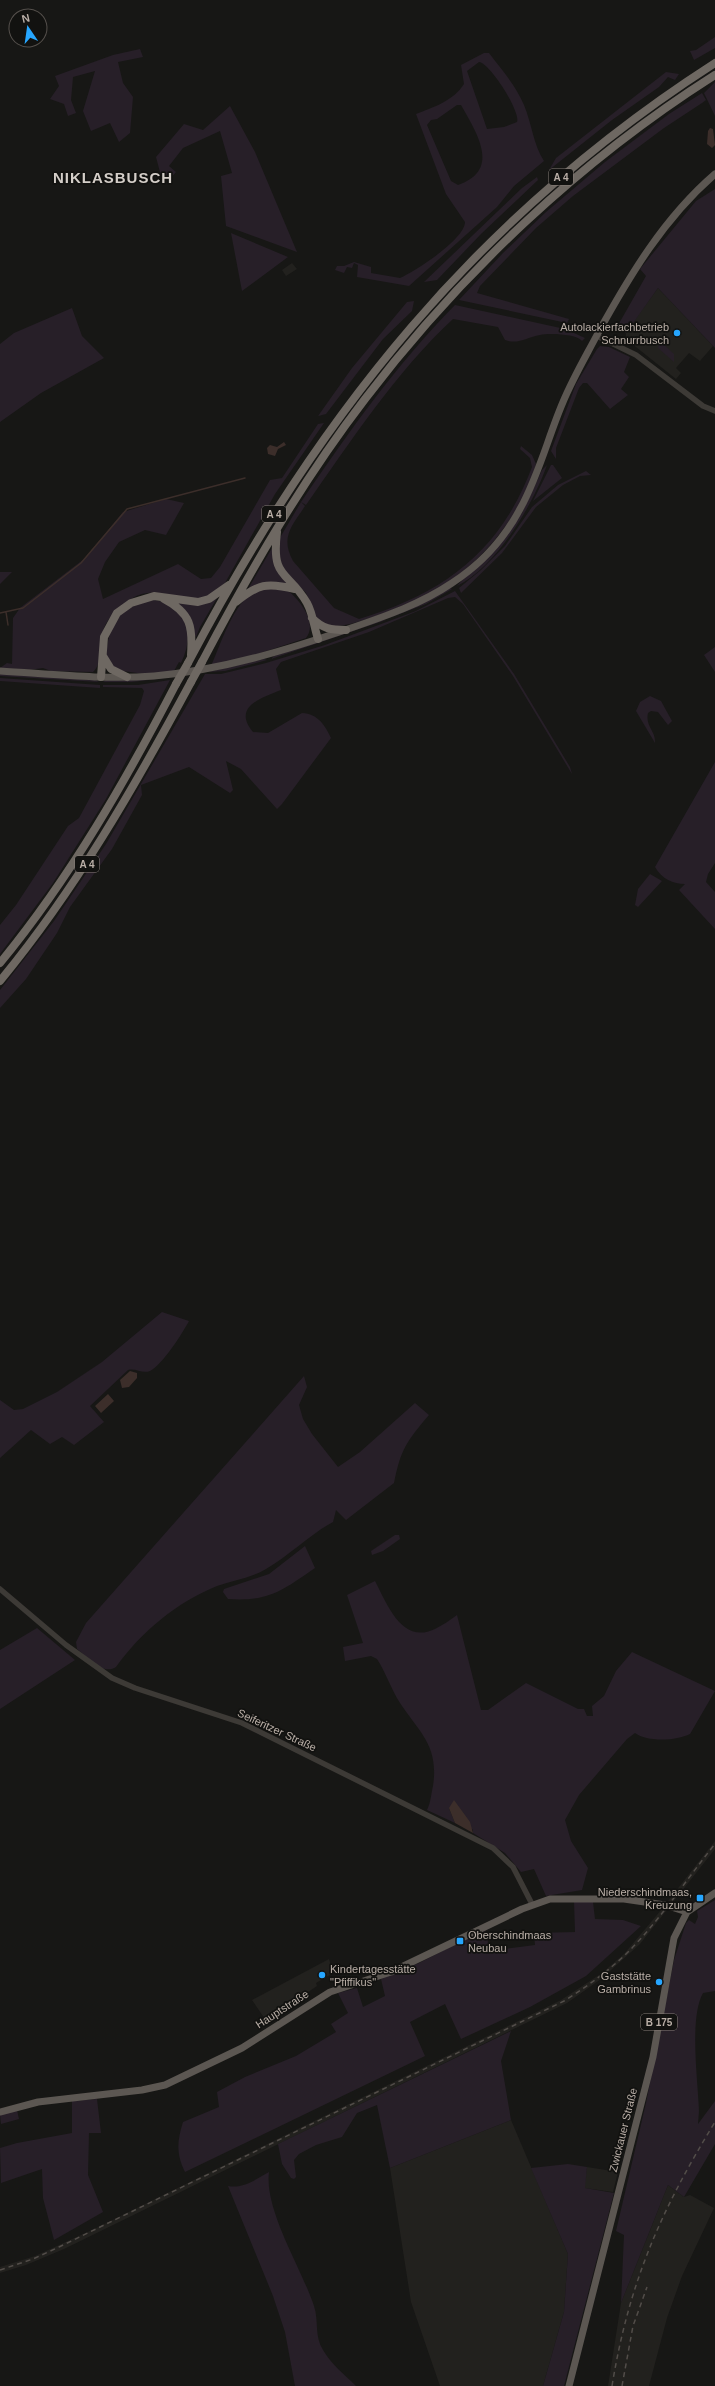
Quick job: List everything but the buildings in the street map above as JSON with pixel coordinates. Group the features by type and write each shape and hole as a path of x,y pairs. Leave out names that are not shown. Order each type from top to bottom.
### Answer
{"highway":[{"name":"A 4","path":"0,964 80,854 115,797 233,582 317,448 369,376 445,287 543,192 619,130 715,63"},
{"name":"A 4","path":"0,981 35,938 85,866 122,806 232,605 277,529 364,400 458,290 516,232 553,198 625,139 715,75"},
{"path":"277,529 275,546 276,562 280,572 307,603 318,639"},
{"path":"101,677 104,636 118,613 131,603 140,599 160,597 198,602 209,599 233,582"},
{"path":"232,605 262,585 280,585 295,590"},
{"path":"160,597 178,607 189,622 192,636 190,660"},
{"path":"312,617 320,626 329,630 346,630"},
{"path":"102,654 111,669 127,677"}],"main road":[{"path":"0,671 101,677 127,677 155,676 222,666 346,630 430,597 467,573 490,551 507,531 520,509 569,387 597,336 651,246 682,206 715,174"},
{"name":"Zwickauer Straße","path":"569,2386 653,2057 674,1938 688,1912 715,1893"},
{"name":"Hauptstraße","path":"0,2112 38,2102 142,2090 165,2085 242,2048 330,1992 391,1972 532,1904 550,1899 564,1898 624,1899 665,1905 688,1912"}],"street":[{"path":"597,336 636,355 703,406 715,411"},
{"name":"Seiferitzer Straße","path":"0,1589 66,1645 112,1678 135,1688 242,1723 493,1848 513,1867 532,1904"}],"shaded area":[{"path":"715,37 715,48 694,60 690,51 696,50"},
{"path":"140,49 143,57 118,62 123,83 133,97 130,133 119,142 110,123 91,131 83,111 95,71 73,77 71,100 76,113 68,116 64,104 50,99 59,86 55,76 113,55"},
{"path":"484,53 489,53 521,98 527,112 537,148 544,161 514,186 497,207 409,286 357,277 358,265 354,263 352,268 347,267 344,273 335,270 337,266 344,266 354,262 371,267 371,273 400,278 428,262 449,245 463,229 465,222 446,194 416,114 443,103 460,90 464,84 461,65","holes":["479,62 484,64 490,70 504,89 514,109 517,122 504,127 487,129 467,71","457,105 461,105 473,127 482,150 482,160 479,170 471,178 458,185 451,181 427,125 431,120 437,119"]},
{"path":"666,72 679,74 675,80 668,77 659,87 612,120 549,170 556,158"},
{"path":"715,82 715,116 704,93"},
{"path":"702,93 706,100 664,128 573,196 536,228 480,286 477,293 569,319 567,323 459,300 503,253 546,212 605,162 669,114"},
{"path":"230,106 255,152 297,252 226,226 221,176 232,173 220,131 183,148 169,166 176,172 170,179 161,176 156,157 184,124 203,130"},
{"path":"710,128 713,129 715,145 712,148 707,144 708,131"},
{"path":"537,177 538,180 481,234 437,280 424,282 522,188"},
{"path":"715,189 715,348 658,288 626,333 617,327 646,276 640,269 696,201"},
{"path":"231,233 288,257 242,291"},
{"path":"292,263 297,269 286,276 282,270"},
{"path":"658,288 713,346 700,361 689,353 676,368 681,373 676,379 626,339 626,333"},
{"path":"414,301 412,311 383,339 326,414 318,416 352,368 407,302"},
{"path":"455,305 565,329 585,338 582,341 569,335 544,334 514,342 505,340 498,327 453,319 412,362 393,385 357,432 306,505 301,502 337,449 374,399 413,351"},
{"path":"72,308 82,336 104,358 41,393 0,422 0,344 14,333"},
{"path":"662,343 674,354 674,362 658,348 659,344"},
{"path":"600,346 609,347 630,357 624,372 629,377 621,389 628,395 610,409 587,383 583,383 579,388 556,448 556,459 551,451 576,384"},
{"path":"324,423 275,494 225,583 212,595 203,599 194,599 166,594 148,593 131,599 108,620 104,628 100,658 93,672 51,671 43,668 29,670 0,668 7,663 12,664 13,618 20,608 84,559 123,512 166,499 184,503 166,535 145,530 119,542 105,562 98,579 103,599 178,564 201,579 211,578 220,567 270,480 282,478 318,424"},
{"path":"284,442 286,445 278,449 275,456 268,454 267,448 270,445 277,447"},
{"path":"521,446 532,455 536,464 521,503 512,517 495,540 469,567 440,587 423,596 366,620 329,627 317,619 306,593 279,565 278,541 301,502 305,506 289,532 289,553 293,561 334,608 359,619 390,608 417,596 443,582 465,565 486,546 503,523 519,497 532,467 530,458 520,449"},
{"path":"547,465 533,498 523,516 499,550 486,565 457,586 522,513 542,470"},
{"path":"551,465 553,465 562,478 533,501"},
{"path":"586,471 591,475 580,476 563,485 536,507 502,553 461,593 459,588 481,570 505,546 532,507 558,485"},
{"path":"272,548 289,583 248,589"},
{"path":"0,572 12,572 0,584"},
{"path":"262,588 284,588 295,597 305,610 310,625 306,638 243,659 211,666 234,614 248,596 256,590"},
{"path":"450,588 452,589 426,604 392,617"},
{"path":"455,591 514,674 570,767 572,774 513,676 463,604 455,597 448,598 369,632 281,662 276,669 281,690 265,696 252,705 247,710 247,723 253,732 268,733 302,713 308,714 320,721 331,738 282,804 277,809 241,769 226,761 233,790 230,793 189,767 141,785 142,795 112,849 70,907 57,933 26,979 0,1008 0,990 54,921 106,844 205,674 221,674 266,663 325,645 416,611"},
{"path":"217,598 200,627 196,637 171,599"},
{"path":"154,600 166,603 175,608 182,614 186,622 188,642 181,663 179,662 174,671 144,674 116,670 106,656 107,645 113,626 118,618 133,605"},
{"path":"386,620 271,659 274,656 377,621"},
{"path":"715,647 715,672 704,655"},
{"path":"264,659 267,660 225,671 208,672"},
{"path":"0,673 95,680 99,682 0,676"},
{"path":"0,678 100,685 100,688 0,681"},
{"path":"165,678 132,682 103,682 106,680"},
{"path":"170,680 106,799 53,883 0,954 0,925 16,905 68,826 79,818 140,705 144,691 142,688 103,687 103,685 138,685"},
{"path":"650,696 661,701 672,721 668,725 658,712 651,711 648,713 647,718 654,735 655,743 636,711 640,702"},
{"path":"715,762 715,863 708,874 706,882 715,892 715,929 679,890 685,884 676,883 664,878 655,867"},
{"path":"650,874 662,881 638,907 635,905 638,889"},
{"path":"162,1312 189,1321 161,1362 147,1372 128,1370 90,1406 104,1422 74,1445 62,1437 50,1444 31,1430 0,1458 0,1400 14,1410 23,1409 57,1392 102,1362"},
{"path":"130,1371 137,1373 137,1378 129,1387 122,1388 120,1380"},
{"path":"304,1376 307,1387 299,1405 303,1419 312,1434 338,1467 360,1452 415,1403 429,1415 406,1446 399,1462 394,1483 346,1520 336,1510 333,1522 266,1569 248,1577 217,1586 188,1600 174,1609 148,1630 116,1667 106,1669 90,1661 77,1649 76,1642 86,1623"},
{"path":"108,1394 114,1401 101,1413 95,1406"},
{"path":"395,1535 399,1535 400,1539 383,1551 372,1555 371,1551"},
{"path":"305,1546 315,1568 294,1583 275,1593 254,1599 228,1599 223,1592 224,1589 269,1574"},
{"path":"375,1581 397,1620 405,1627 413,1631 423,1632 435,1629 457,1615 481,1710 488,1710 526,1683 578,1709 584,1709 587,1716 593,1716 592,1706 604,1696 616,1671 632,1652 715,1691 690,1734 662,1740 647,1738 635,1733 627,1739 579,1795 565,1820 571,1841 588,1868 582,1890 546,1896 534,1869 521,1872 505,1853 473,1833 473,1830 449,1808 455,1823 427,1810 431,1798 434,1772 433,1760 426,1741 400,1703 377,1659 371,1656 345,1661 343,1647 363,1643 347,1595"},
{"path":"37,1628 75,1660 0,1709 0,1650"},
{"path":"454,1800 470,1822 473,1833 455,1823 449,1808"},
{"path":"715,1841 715,1849 640,1944 601,1979 567,2003 64,2249 26,2265 0,2273 0,2267 35,2256 92,2230 561,2000 602,1973 624,1954 657,1915"},
{"path":"715,1900 715,1991 703,1993 699,2004 696,2018 695,2050 699,2111 698,2124 715,2101 715,2144 684,2197 668,2185 621,2303 624,2235 616,2231 646,2103 674,1960 686,1923 689,1920 695,1924 698,1917 697,1911"},
{"path":"574,1901 593,1902 595,1919 623,1920 641,1926 586,1976 530,2007 461,2039 445,2004 410,2022 425,2056 185,2172 180,2159 178,2147 183,2122 219,2107 217,2092 245,2077 296,2056 336,2032 331,2024 348,2013 338,1993 357,1988 363,2007 385,1996 381,1979 419,1963 485,1929 490,1951 535,1945 534,1933 575,1932"},
{"path":"329,1959 333,1973 316,1983 317,1986 308,1992 310,1997 293,2007 290,2002 284,2005 287,2011 267,2022 252,2000"},
{"path":"511,2031 501,2061 511,2120 390,2168 377,2105 357,2113 342,2137 316,2145 299,2154 294,2160 296,2177 294,2179 291,2178 282,2164 278,2144"},
{"path":"97,2099 101,2133 89,2133 88,2175 103,2212 54,2240 43,2198 42,2169 1,2183 0,2148 17,2143 72,2133 72,2101"},
{"path":"17,2110 19,2119 1,2124 0,2115"},
{"path":"511,2120 568,2254 564,2312 543,2386 440,2386 411,2302 390,2168"},
{"path":"568,2164 587,2167 585,2188 614,2193 564,2386 543,2386 564,2312 568,2254 531,2168"},
{"path":"587,2167 618,2172 613,2192 584,2188"},
{"path":"269,2172 269,2187 272,2204 285,2239 314,2306 320,2345 330,2360 356,2386 295,2386 285,2332 273,2296 228,2186 234,2187 245,2185"},
{"path":"668,2185 684,2197 690,2195 714,2208 682,2276 667,2318 649,2386 608,2386 621,2303"}],"waterway":[{"path":"0,613 23,608 81,563 127,509 245,478"},
{"path":"6,612 8,625"}],"railway":[{"path":"0,2270 33,2259 59,2247 564,2001 603,1974 625,1955 661,1915 715,1844"},
{"path":"612,2386 619,2348 628,2313 650,2248 663,2217 696,2154 715,2122"},
{"path":"622,2386 633,2326 647,2287"}],"place":[{"name":"Autolackierfachbetrieb Schnurrbusch","path":"677,333"},
{"name":"Niederschindmaas, Kreuzung","path":"700,1898"},
{"name":"Oberschindmaas Neubau","path":"460,1941"},
{"name":"Kindertagesstätte \"Pfiffikus\"","path":"322,1975"},
{"name":"Gaststätte Gambrinus","path":"659,1982"}],"district":[{"name":"NIKLASBUSCH","path":"113,177"}]}
